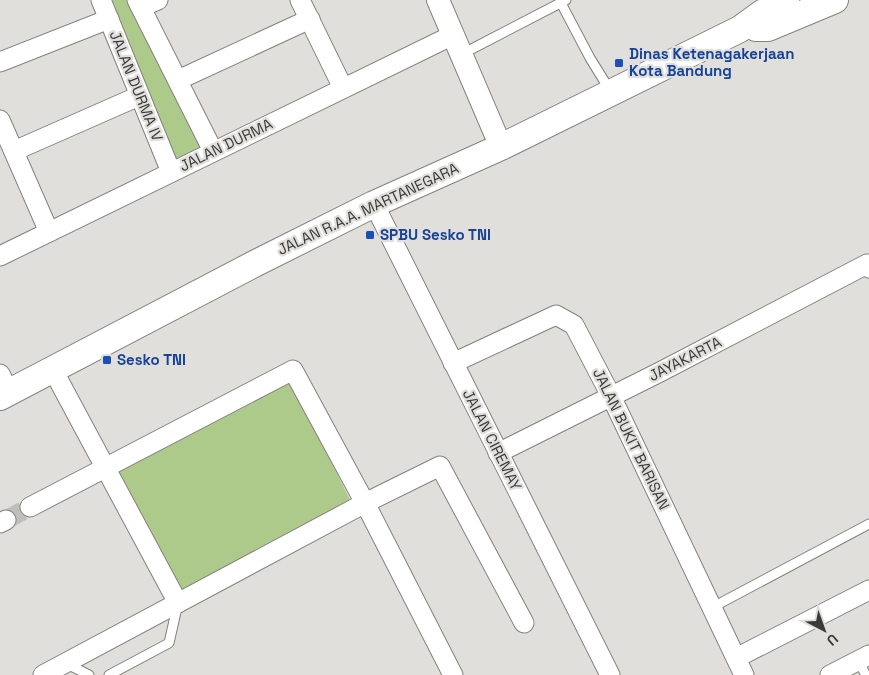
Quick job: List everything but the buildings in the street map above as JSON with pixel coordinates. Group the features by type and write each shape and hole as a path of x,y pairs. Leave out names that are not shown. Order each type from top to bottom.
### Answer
{"main road":[{"name":"JALAN R.A.A. MARTANEGARA","path":"3,387 54,370 256,263 374,204 501,147 740,29 762,13 786,0"},
{"name":"JALAN R.A.A. MARTANEGARA","path":"740,29 768,28 835,0"}],"street":[{"name":"JALAN DURMA IV","path":"101,0 171,172"},
{"path":"158,0 139,4 213,151"},
{"path":"300,0 343,88"},
{"path":"438,0 501,147"},
{"path":"0,62 109,19"},
{"path":"178,80 310,19"},
{"name":"JALAN DURMA","path":"0,256 343,88 457,44"},
{"path":"14,151 139,96"},
{"path":"0,120 49,232"},
{"name":"JALAN CIREMAY","path":"374,204 610,675"},
{"name":"JAYAKARTA","path":"498,453 867,264 869,268"},
{"name":"JALAN BUKIT BARISAN","path":"453,363 556,315 574,325 611,396 744,675"},
{"path":"54,370 178,603"},
{"path":"30,508 293,370 365,504 453,675"},
{"path":"43,675 440,466 524,623"},
{"path":"736,658 869,590"},
{"path":"830,675 864,664"}],"lane":[{"path":"457,44 563,1 590,58 612,93"},
{"path":"713,607 869,524"},
{"path":"109,675 169,643 178,603"},
{"path":"65,663 89,675"}],"green space":[{"path":"107,0 129,0 206,149 172,165"},
{"path":"291,381 352,504 181,596 116,473"}],"tunnel":[{"path":"6,520 30,507"}],"place":[{"name":"Dinas Ketenagakerjaan Kota Bandung","path":"619,63"},
{"name":"SPBU Sesko TNI","path":"370,235"},
{"name":"Sesko TNI","path":"107,360"}]}
